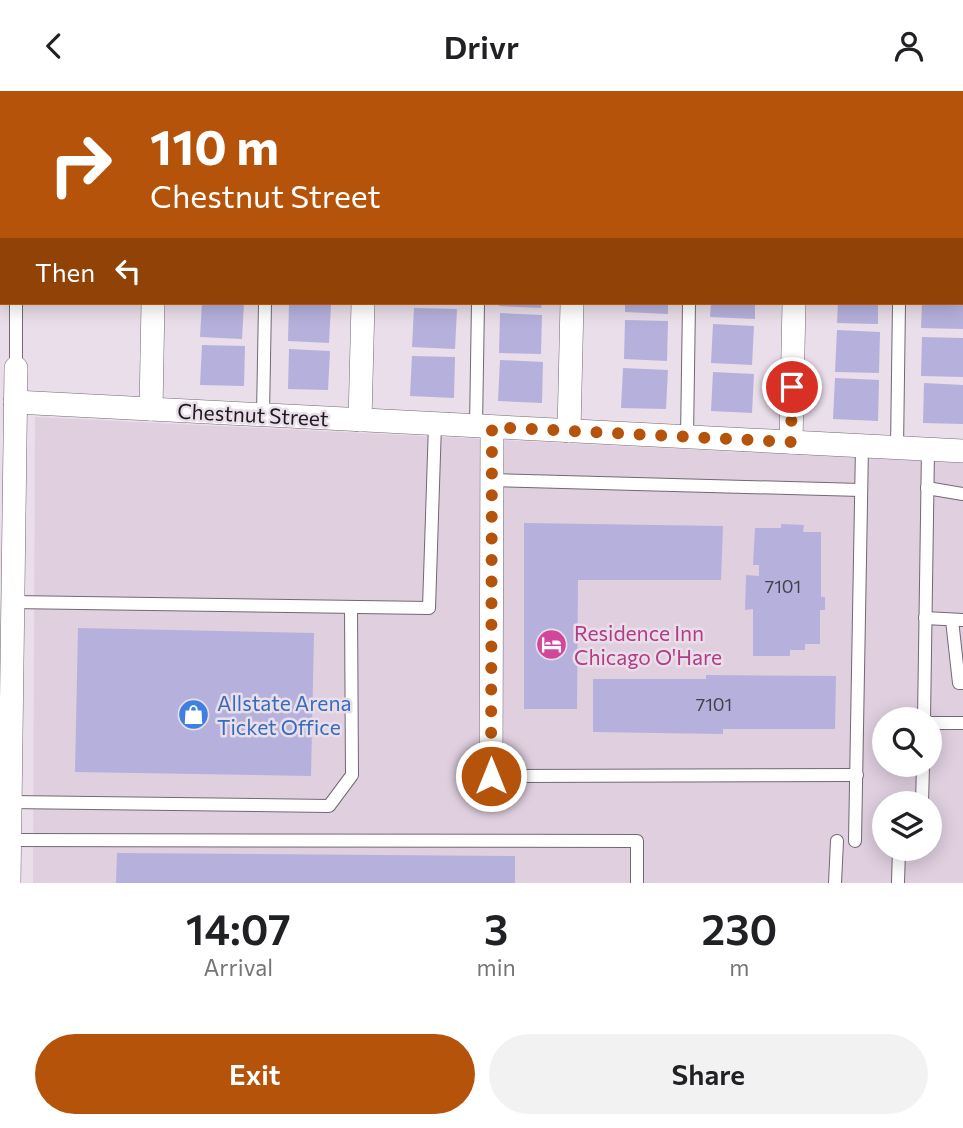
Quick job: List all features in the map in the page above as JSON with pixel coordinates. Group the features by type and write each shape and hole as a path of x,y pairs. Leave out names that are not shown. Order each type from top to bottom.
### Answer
{"street":[{"path":"150,409 153,305"},
{"path":"360,420 363,305"},
{"path":"569,431 572,305"},
{"path":"791,442 794,305"},
{"path":"9,883 12,602 7,400 16,367"},
{"name":"Chestnut Street","path":"7,400 963,451"},
{"path":"484,426 489,480 491,776"}],"lane":[{"path":"16,305 16,367"},
{"path":"263,415 265,305"},
{"path":"478,305 484,426"},
{"path":"687,437 689,305"},
{"path":"897,448 899,305"},
{"path":"12,602 429,608 435,424"},
{"path":"855,841 862,446"},
{"path":"924,707 928,450"},
{"path":"489,480 861,490"},
{"path":"927,488 963,494"},
{"path":"10,802 329,807 352,775 351,607"},
{"path":"925,618 957,620 959,683 963,684"},
{"path":"942,723 963,723"},
{"path":"491,776 857,775"},
{"path":"9,841 637,841 637,883"},
{"path":"835,883 837,841"},
{"path":"898,883 899,861"}],"shaded area":[{"path":"35,417 963,463 963,883 33,883"}],"building":[{"path":"202,305 244,305 242,339 200,337"},
{"path":"289,305 331,305 329,343 288,341"},
{"path":"499,305 542,305 541,308"},
{"path":"625,305 668,305 668,314 625,312"},
{"path":"711,305 755,305 755,319 710,317"},
{"path":"838,305 878,305 878,324 837,323"},
{"path":"922,305 963,305 963,329 921,328"},
{"path":"414,308 457,309 455,349 412,347"},
{"path":"500,313 542,315 541,354 499,353"},
{"path":"625,320 668,321 667,361 624,359"},
{"path":"713,324 754,326 752,365 711,363"},
{"path":"837,330 880,332 879,373 835,372"},
{"path":"922,337 963,338 963,377 921,376"},
{"path":"202,345 245,346 244,386 200,385"},
{"path":"289,349 330,351 328,390 288,389"},
{"path":"412,356 455,357 454,398 410,396"},
{"path":"500,360 543,362 542,403 498,401"},
{"path":"623,368 668,370 666,409 621,408"},
{"path":"713,372 754,374 752,413 711,411"},
{"path":"835,378 879,380 878,421 833,419"},
{"path":"924,383 963,385 963,424 923,423"},
{"name":"Residence Inn Chicago O'Hare","path":"524,523 723,526 721,580 578,580 577,709 524,709"},
{"name":"Residence Inn Chicago O'Hare","path":"781,524 804,525 803,532 821,532 821,597 825,597 825,610 820,610 820,644 805,644 805,650 790,650 790,656 753,656 753,609 745,610 746,575 759,576 759,565 753,565 755,528 781,528"},
{"name":"Allstate Arena Ticket Office","path":"78,628 314,633 311,776 75,772"},
{"name":"Residence Inn Chicago O'Hare","path":"706,675 836,676 835,729 723,729 723,734 593,732 593,679 706,679"},
{"path":"117,853 515,856 515,883 116,883"}],"place":[{"name":"Residence Inn Chicago O'Hare","path":"551,644"},
{"name":"Allstate Arena Ticket Office","path":"194,714"}],"route":[{"path":"491,776 489,480 492,427 791,442 792,387"}]}
